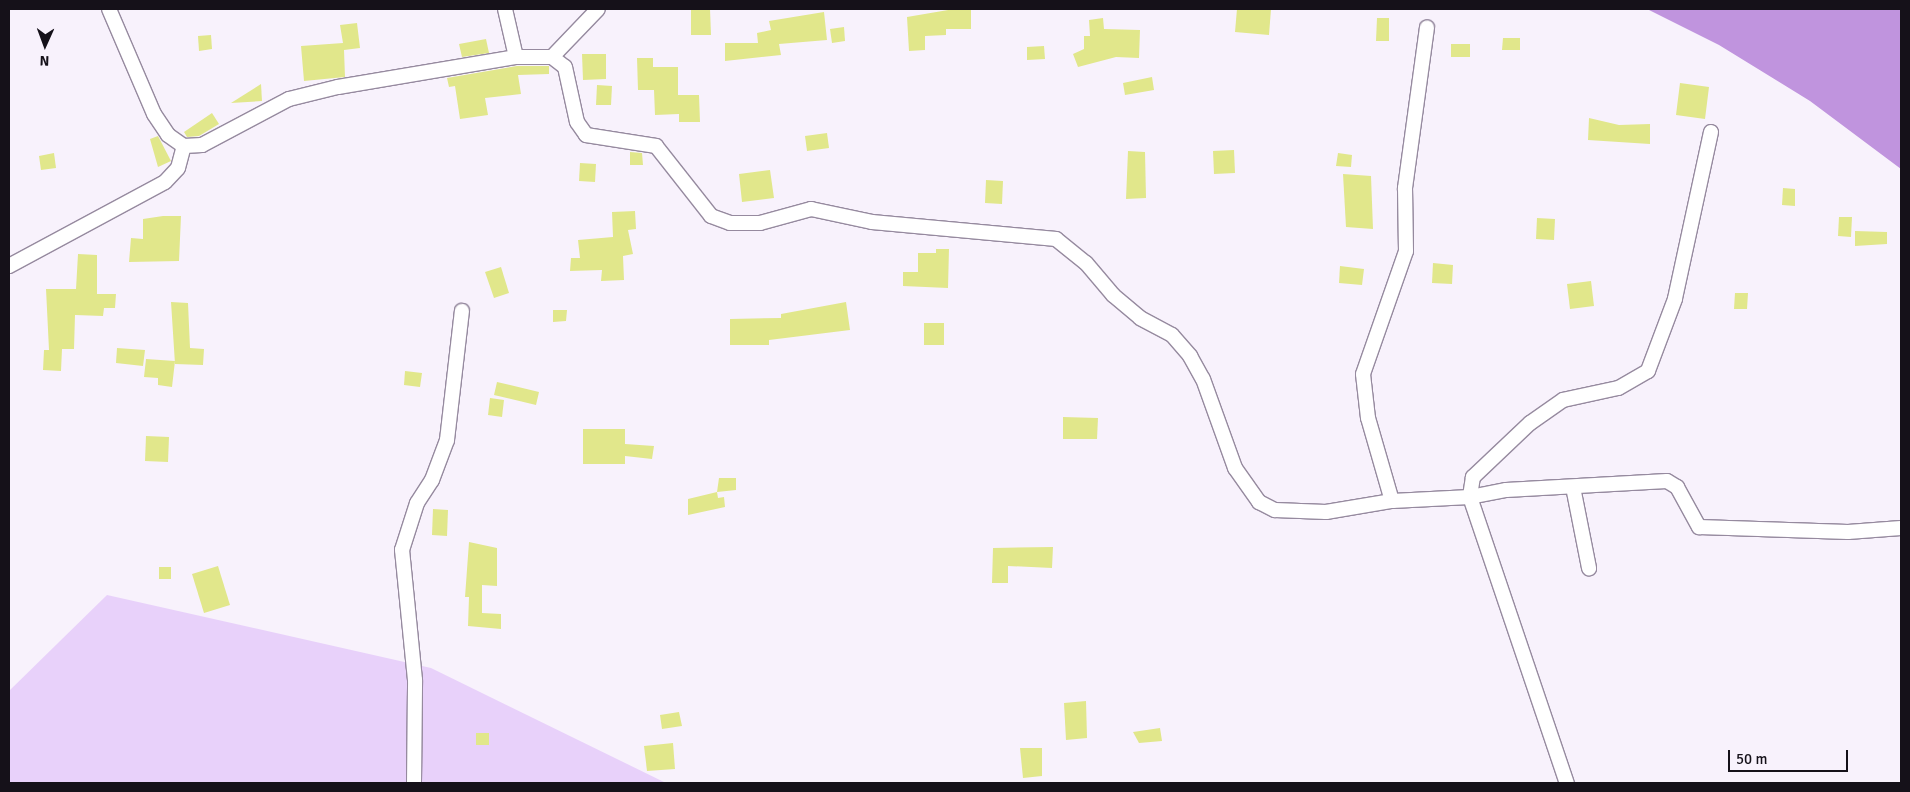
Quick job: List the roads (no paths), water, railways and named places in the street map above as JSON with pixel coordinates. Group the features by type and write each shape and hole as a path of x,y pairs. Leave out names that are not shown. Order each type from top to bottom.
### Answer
{"street":[{"path":"110,9 154,114 168,136 184,146 202,145 289,99 378,78 516,57 552,57 565,67 573,85 578,122 586,135 656,146 711,216 730,223 760,223 811,209 872,222 1056,239 1086,262 1112,295 1140,318 1172,335 1190,356 1235,468 1259,502 1275,510 1326,512 1392,501 1470,498 1506,490 1673,482 1695,522 1707,528 1848,532 1901,528"},
{"path":"505,9 516,57"},
{"path":"552,57 598,9"},
{"path":"1392,501 1368,418 1363,374 1406,251 1405,188 1426,28"},
{"path":"1567,783 1470,498 1472,477 1530,423 1563,400 1618,388 1648,371 1675,299 1711,132"},
{"path":"9,266 165,182 178,168 184,146"},
{"path":"414,783 415,680 402,550 414,511 447,440 462,310"},
{"path":"1573,487 1589,568"}]}
